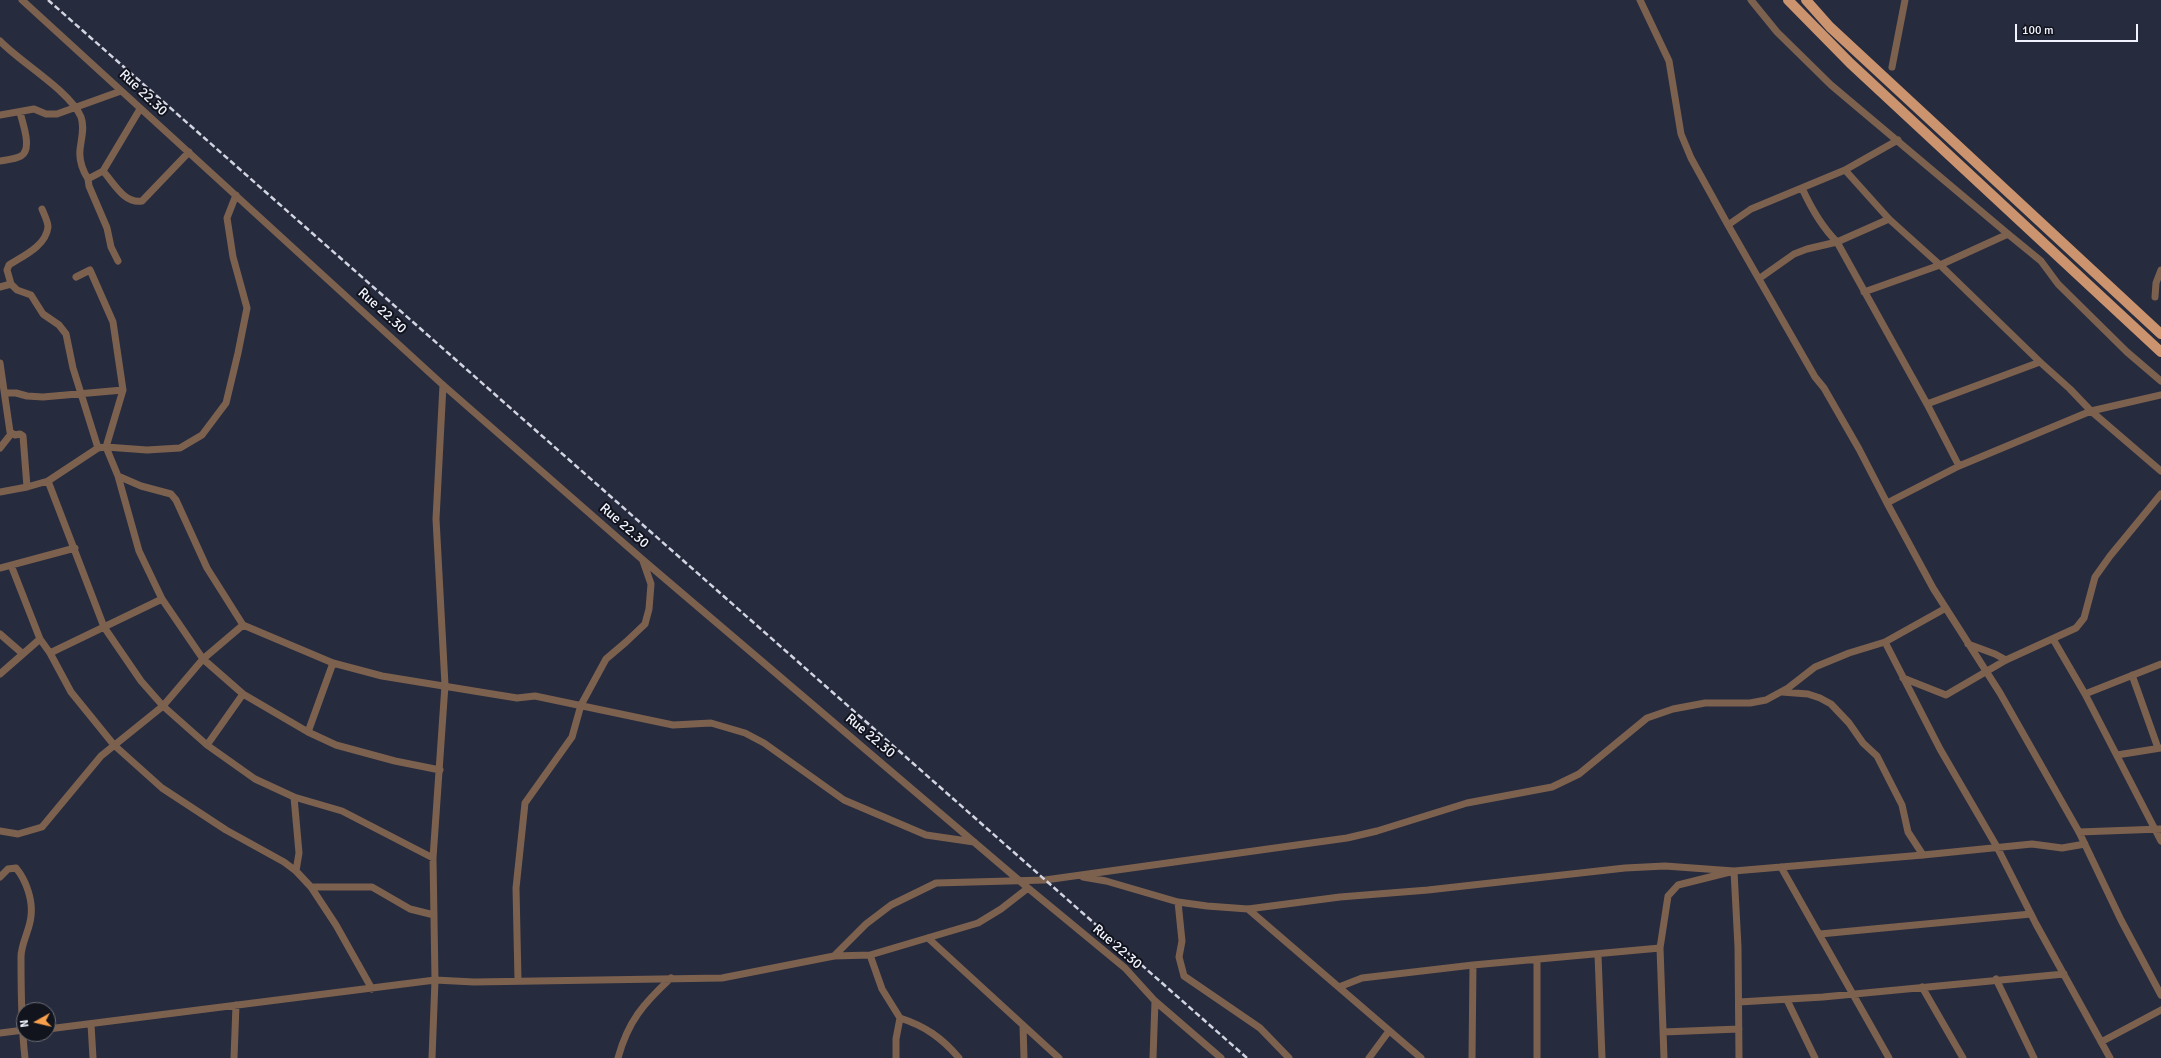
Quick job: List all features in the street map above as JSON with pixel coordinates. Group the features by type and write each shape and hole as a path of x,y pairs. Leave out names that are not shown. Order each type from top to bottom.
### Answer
{"main road":[{"path":"1788,0 1845,59 2161,352"},
{"path":"1806,0 1830,27 2161,334"}],"street":[{"name":"Rue 22.30","path":"22,0 443,385 642,560 1019,881 1125,968 1155,1001 1221,1058"},
{"path":"1640,0 1669,61 1681,134 1691,158 1815,377 1824,388 1859,449 1887,503 1897,518 1904,537 1985,672 2000,693 2085,844 2121,920 2161,995"},
{"path":"1751,0 1777,32 1810,66 2008,234 2033,253 2058,284 2127,352 2161,381"},
{"path":"1892,67 1905,0"},
{"path":"0,41 17,58 45,78 76,107 82,118 83,135 80,158 89,186 107,228 111,247 118,261"},
{"path":"0,115 34,109 49,114 76,107 121,91"},
{"path":"88,179 103,171 140,109"},
{"path":"0,161 20,157 25,153 27,146 20,112"},
{"path":"1728,225 1751,209 1845,170 1898,140"},
{"path":"103,171 126,198 134,202 142,201 189,152"},
{"path":"1845,170 1889,220 1940,265 2070,389 2091,411 2161,470"},
{"path":"1802,188 1817,218 1826,232 1836,242 1927,404 1959,466"},
{"path":"0,492 27,488 48,481 98,448 106,447 147,450 180,448 202,435 226,402 247,308 233,257 227,218 236,195"},
{"path":"42,209 48,226 44,238 40,244 9,265 7,270 11,284 17,290 31,295 43,314 59,325 66,334 81,392 98,448"},
{"path":"1760,278 1794,254 1806,248 1836,242 1889,220"},
{"path":"1864,292 1940,265 2008,234"},
{"path":"76,277 90,270 110,310 113,322 123,390 106,447 118,476 139,551 162,600 203,659 243,694 308,732 336,745 395,761 440,770"},
{"path":"2155,297 2156,283 2161,270"},
{"path":"0,287 11,284"},
{"path":"1927,404 2040,362"},
{"path":"0,363 11,434 0,448"},
{"path":"432,1058 435,980 433,858 445,685 436,519 443,385"},
{"path":"4,393 16,392 27,396 43,397 81,392 123,390"},
{"path":"1887,503 1959,466 2091,411 2161,395"},
{"path":"11,434 23,436 27,488"},
{"path":"118,476 141,486 171,494 176,500 207,568 243,625 333,663 382,676 445,685 517,698 535,696 581,704 674,725 711,723 745,733 764,743 844,800 926,835 975,842"},
{"path":"48,481 75,548 104,627 141,681 163,706 207,745 255,779 294,797 342,811 433,858"},
{"path":"1903,678 1946,695 2006,660 2053,640 2076,628 2084,618 2095,577 2110,556 2161,494"},
{"path":"0,568 75,548"},
{"path":"518,980 516,888 525,803 572,737 581,704 606,659 645,624 650,609 651,584 642,560"},
{"path":"11,565 40,639 50,653 71,692 114,745 162,788 226,830 284,862 296,871 311,887 340,932 372,989"},
{"path":"50,653 162,600"},
{"path":"834,956 866,924 891,905 936,883 1019,881 1075,876 1347,838 1377,832 1467,803 1552,787 1579,774 1647,718 1674,709 1705,703 1758,703 1782,692 1815,667 1849,653 1885,642 1946,608"},
{"path":"0,831 18,834 42,827 101,756 163,706 203,659 243,625"},
{"path":"0,634 23,654"},
{"path":"0,674 40,639"},
{"path":"2053,640 2085,694 2161,841"},
{"path":"1885,642 1940,749 1997,847 2031,914 2110,1058"},
{"path":"1968,644 1995,654 2006,660"},
{"path":"308,732 333,663"},
{"path":"2085,694 2161,664"},
{"path":"2117,755 2160,748 2132,675"},
{"path":"1782,692 1808,694 1820,698 1831,704 1849,723 1863,743 1877,756 1902,805 1908,832 1924,855"},
{"path":"207,745 243,694"},
{"path":"294,797 299,853 296,871"},
{"path":"2078,832 2161,828"},
{"path":"1664,1058 1660,948 1668,896 1672,889 1684,882 1734,871 1924,855 2032,844 2062,848 2085,844"},
{"path":"1075,876 1106,881 1178,902 1248,909 1340,897 1428,890 1624,868 1665,866 1734,871"},
{"path":"1781,867 1889,1058"},
{"path":"0,877 8,869 16,868 23,876 30,896 32,916 21,955 22,1002"},
{"path":"1734,871 1739,1002 1739,1058"},
{"path":"311,887 372,887 410,909 434,915"},
{"path":"56,1028 178,1011 236,1005 329,992 372,989 435,980 474,982 518,980 599,981 672,978 722,978 834,956 870,955 928,938 978,923 1001,909 1028,888"},
{"path":"1178,902 1182,941 1179,957 1184,976 1260,1028 1289,1058"},
{"path":"1248,909 1421,1058"},
{"path":"1820,934 2031,914"},
{"path":"928,938 1059,1058"},
{"path":"1339,987 1362,978 1473,965 1598,955 1660,948"},
{"path":"870,955 882,989 900,1018 919,1024 941,1038 959,1058"},
{"path":"1598,955 1602,1058"},
{"path":"1537,960 1537,1058"},
{"path":"1472,1058 1473,965"},
{"path":"1739,1002 1787,1000 1996,979 2064,974"},
{"path":"618,1058 624,1037 645,1003 672,978"},
{"path":"1996,979 2034,1058"},
{"path":"1922,987 1963,1058"},
{"path":"1787,1000 1815,1058"},
{"path":"1153,1058 1155,1001"},
{"path":"234,1058 236,1005"},
{"path":"2102,1042 2161,1010"},
{"path":"896,1058 896,1039 900,1018"},
{"path":"91,1024 93,1058"},
{"path":"1023,1026 1022,1039 1024,1058"},
{"path":"1663,1032 1739,1029"},
{"path":"0,1033 16,1031"},
{"path":"1369,1058 1389,1031"},
{"path":"24,1042 25,1058"}],"railway":[{"path":"48,0 1247,1058"}]}
